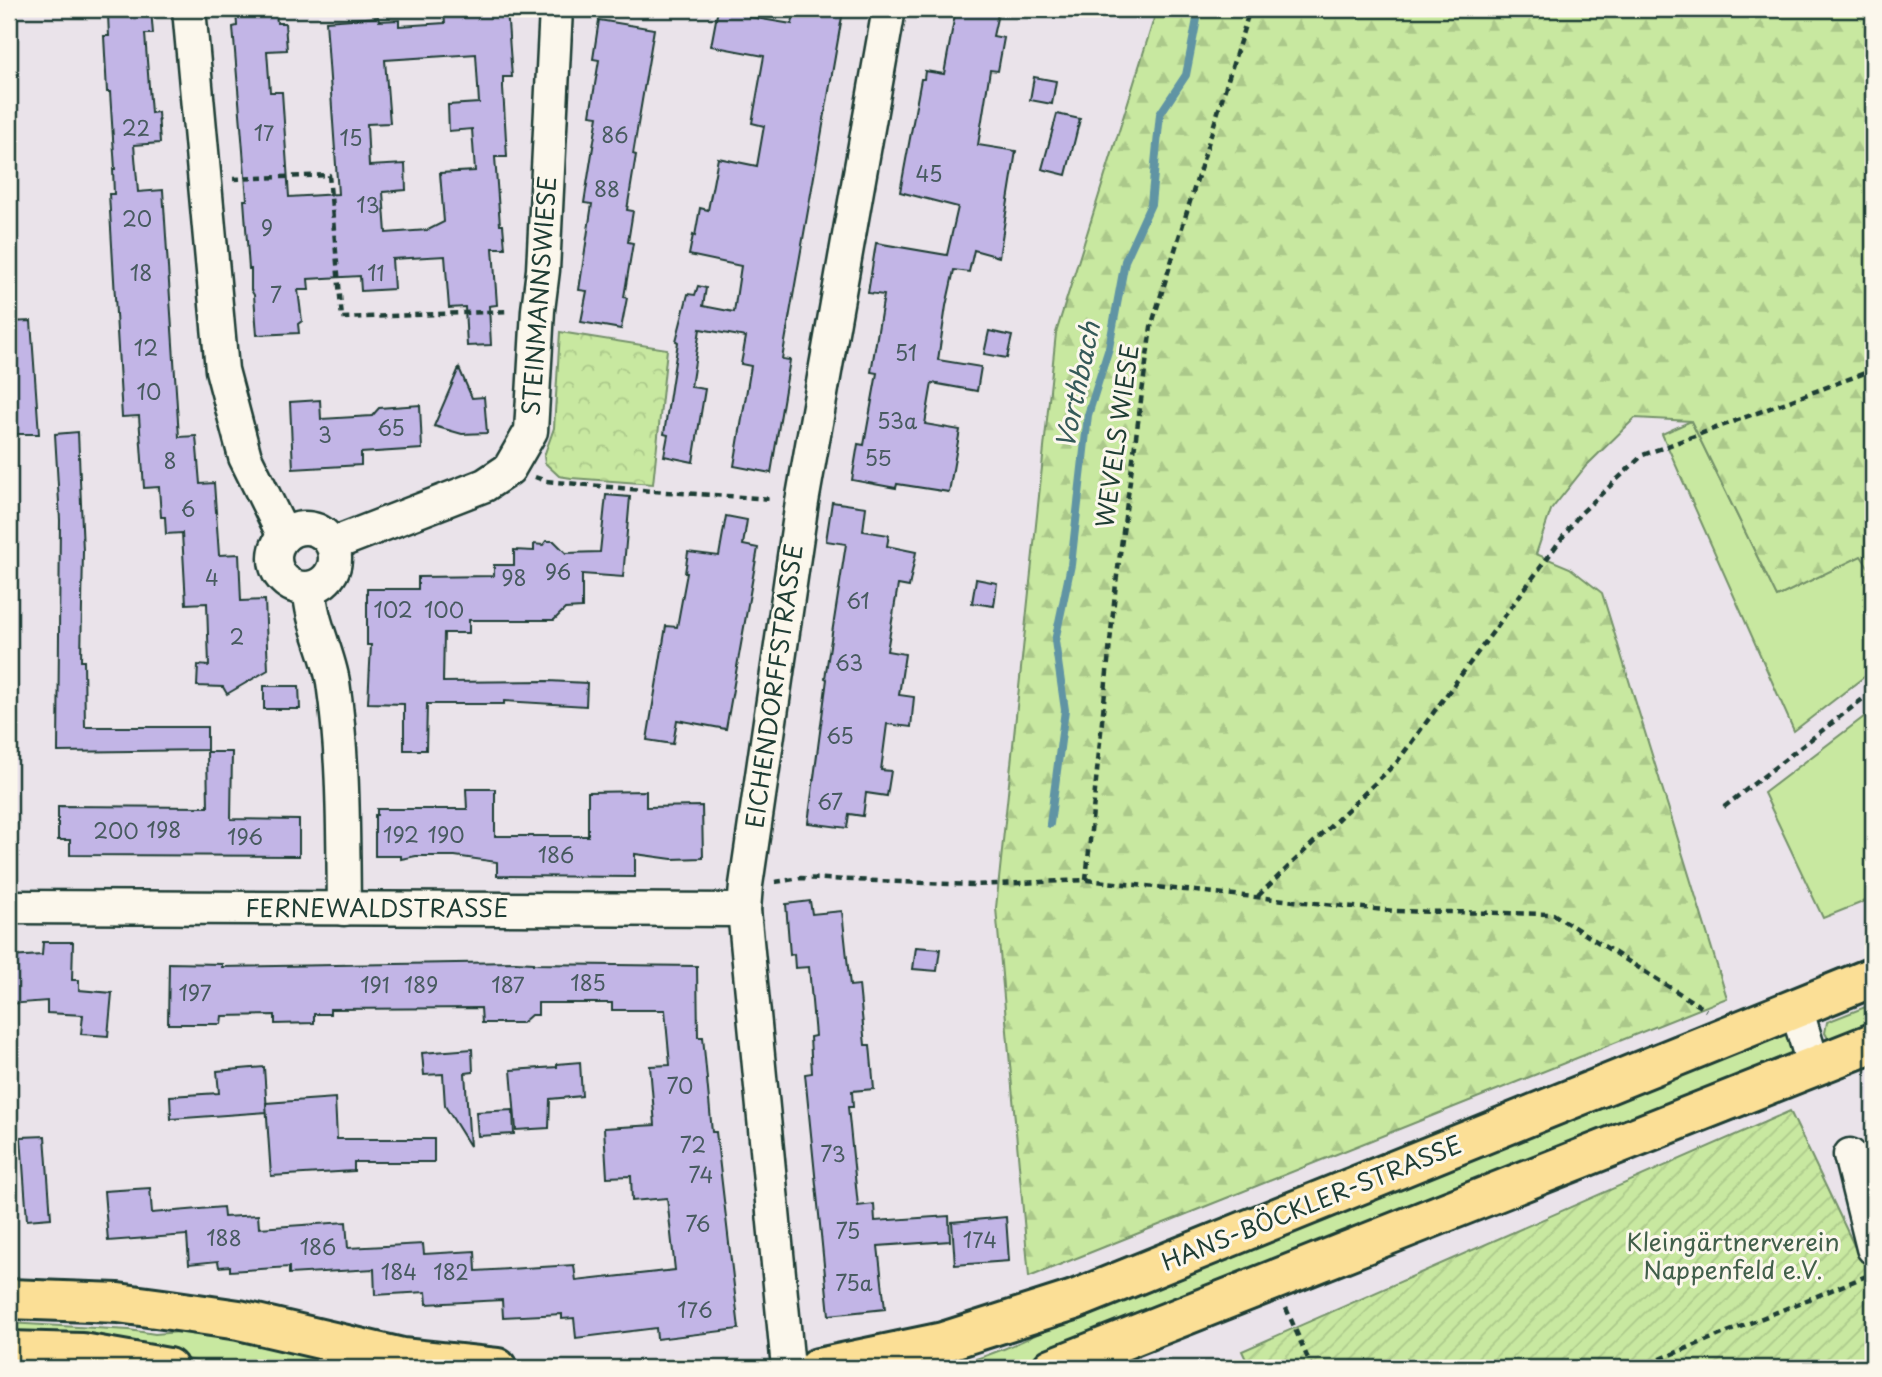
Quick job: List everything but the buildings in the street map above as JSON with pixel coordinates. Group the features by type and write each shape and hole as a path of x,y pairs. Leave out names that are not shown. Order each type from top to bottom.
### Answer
{"main road":[{"name":"HANS-BÖCKLER-STRASSE","path":"818,1368 943,1342 1074,1300 1873,977"},
{"path":"1052,1368 1873,1043"},
{"path":"9,1299 118,1303 163,1309 239,1320 402,1358 497,1368"},
{"path":"9,1351 82,1353 168,1368"}],"street":[{"path":"189,9 222,370 245,457 284,536"},
{"name":"STEINMANNSWIESE","path":"333,544 485,485 509,469 531,430 543,270 556,9"},
{"name":"EICHENDORFFSTRASSE","path":"788,1368 745,898 802,502 889,9"},
{"path":"294,529 316,529 326,535 333,544 335,566 330,577 321,584 310,589 297,588 286,582 278,572 274,559 277,546 284,536 294,529"},
{"path":"310,589 310,602 332,679 342,760 344,909"},
{"name":"FERNEWALDSTRASSE","path":"9,906 344,909 745,898"},
{"path":"1796,1007 1814,1067"},
{"path":"1850,1155 1873,1248"}],"path":[{"name":"WEVELS WIESE","path":"1086,880 1116,583 1151,327 1250,9"},
{"path":"203,180 329,175 342,318 538,310"},
{"path":"1258,896 1398,762 1579,515 1643,456 1873,370"},
{"path":"509,469 546,481 802,502"},
{"path":"1724,807 1873,691"},
{"path":"745,898 802,878 975,885 1086,880 1394,911 1553,914 1738,1031"},
{"path":"1639,1368 1873,1274"},
{"path":"1275,1281 1312,1368"}],"green space":[{"path":"1157,9 1873,9 1873,574 1861,556 1777,597 1691,421 1635,418 1586,466 1551,510 1536,554 1570,568 1602,593 1727,998 1029,1277 996,908 1056,333"},
{"path":"560,332 667,349 653,484 559,476 545,463 544,456 554,428"},
{"path":"1691,421 1777,597 1862,555 1873,574 1873,670 1794,731 1662,434"},
{"path":"1873,710 1873,898 1823,918 1764,793"},
{"path":"1873,1004 1873,1026 1829,1040 1825,1033 1827,1022"},
{"path":"1787,1031 1797,1053 1139,1325 1018,1368 945,1368 996,1352 1078,1313"},
{"name":"Kleingärtnerverein Nappenfeld e.V.","path":"1790,1111 1861,1260 1873,1257 1873,1368 1250,1368 1242,1351"},
{"path":"9,1323 155,1334 191,1331 221,1334 392,1368 235,1368 157,1354 9,1341"}],"waterway":[{"name":"Vorthbach","path":"1050,824 1065,710 1055,641 1071,565 1088,415 1109,348 1125,261 1151,204 1160,114 1186,75 1199,9"}]}
